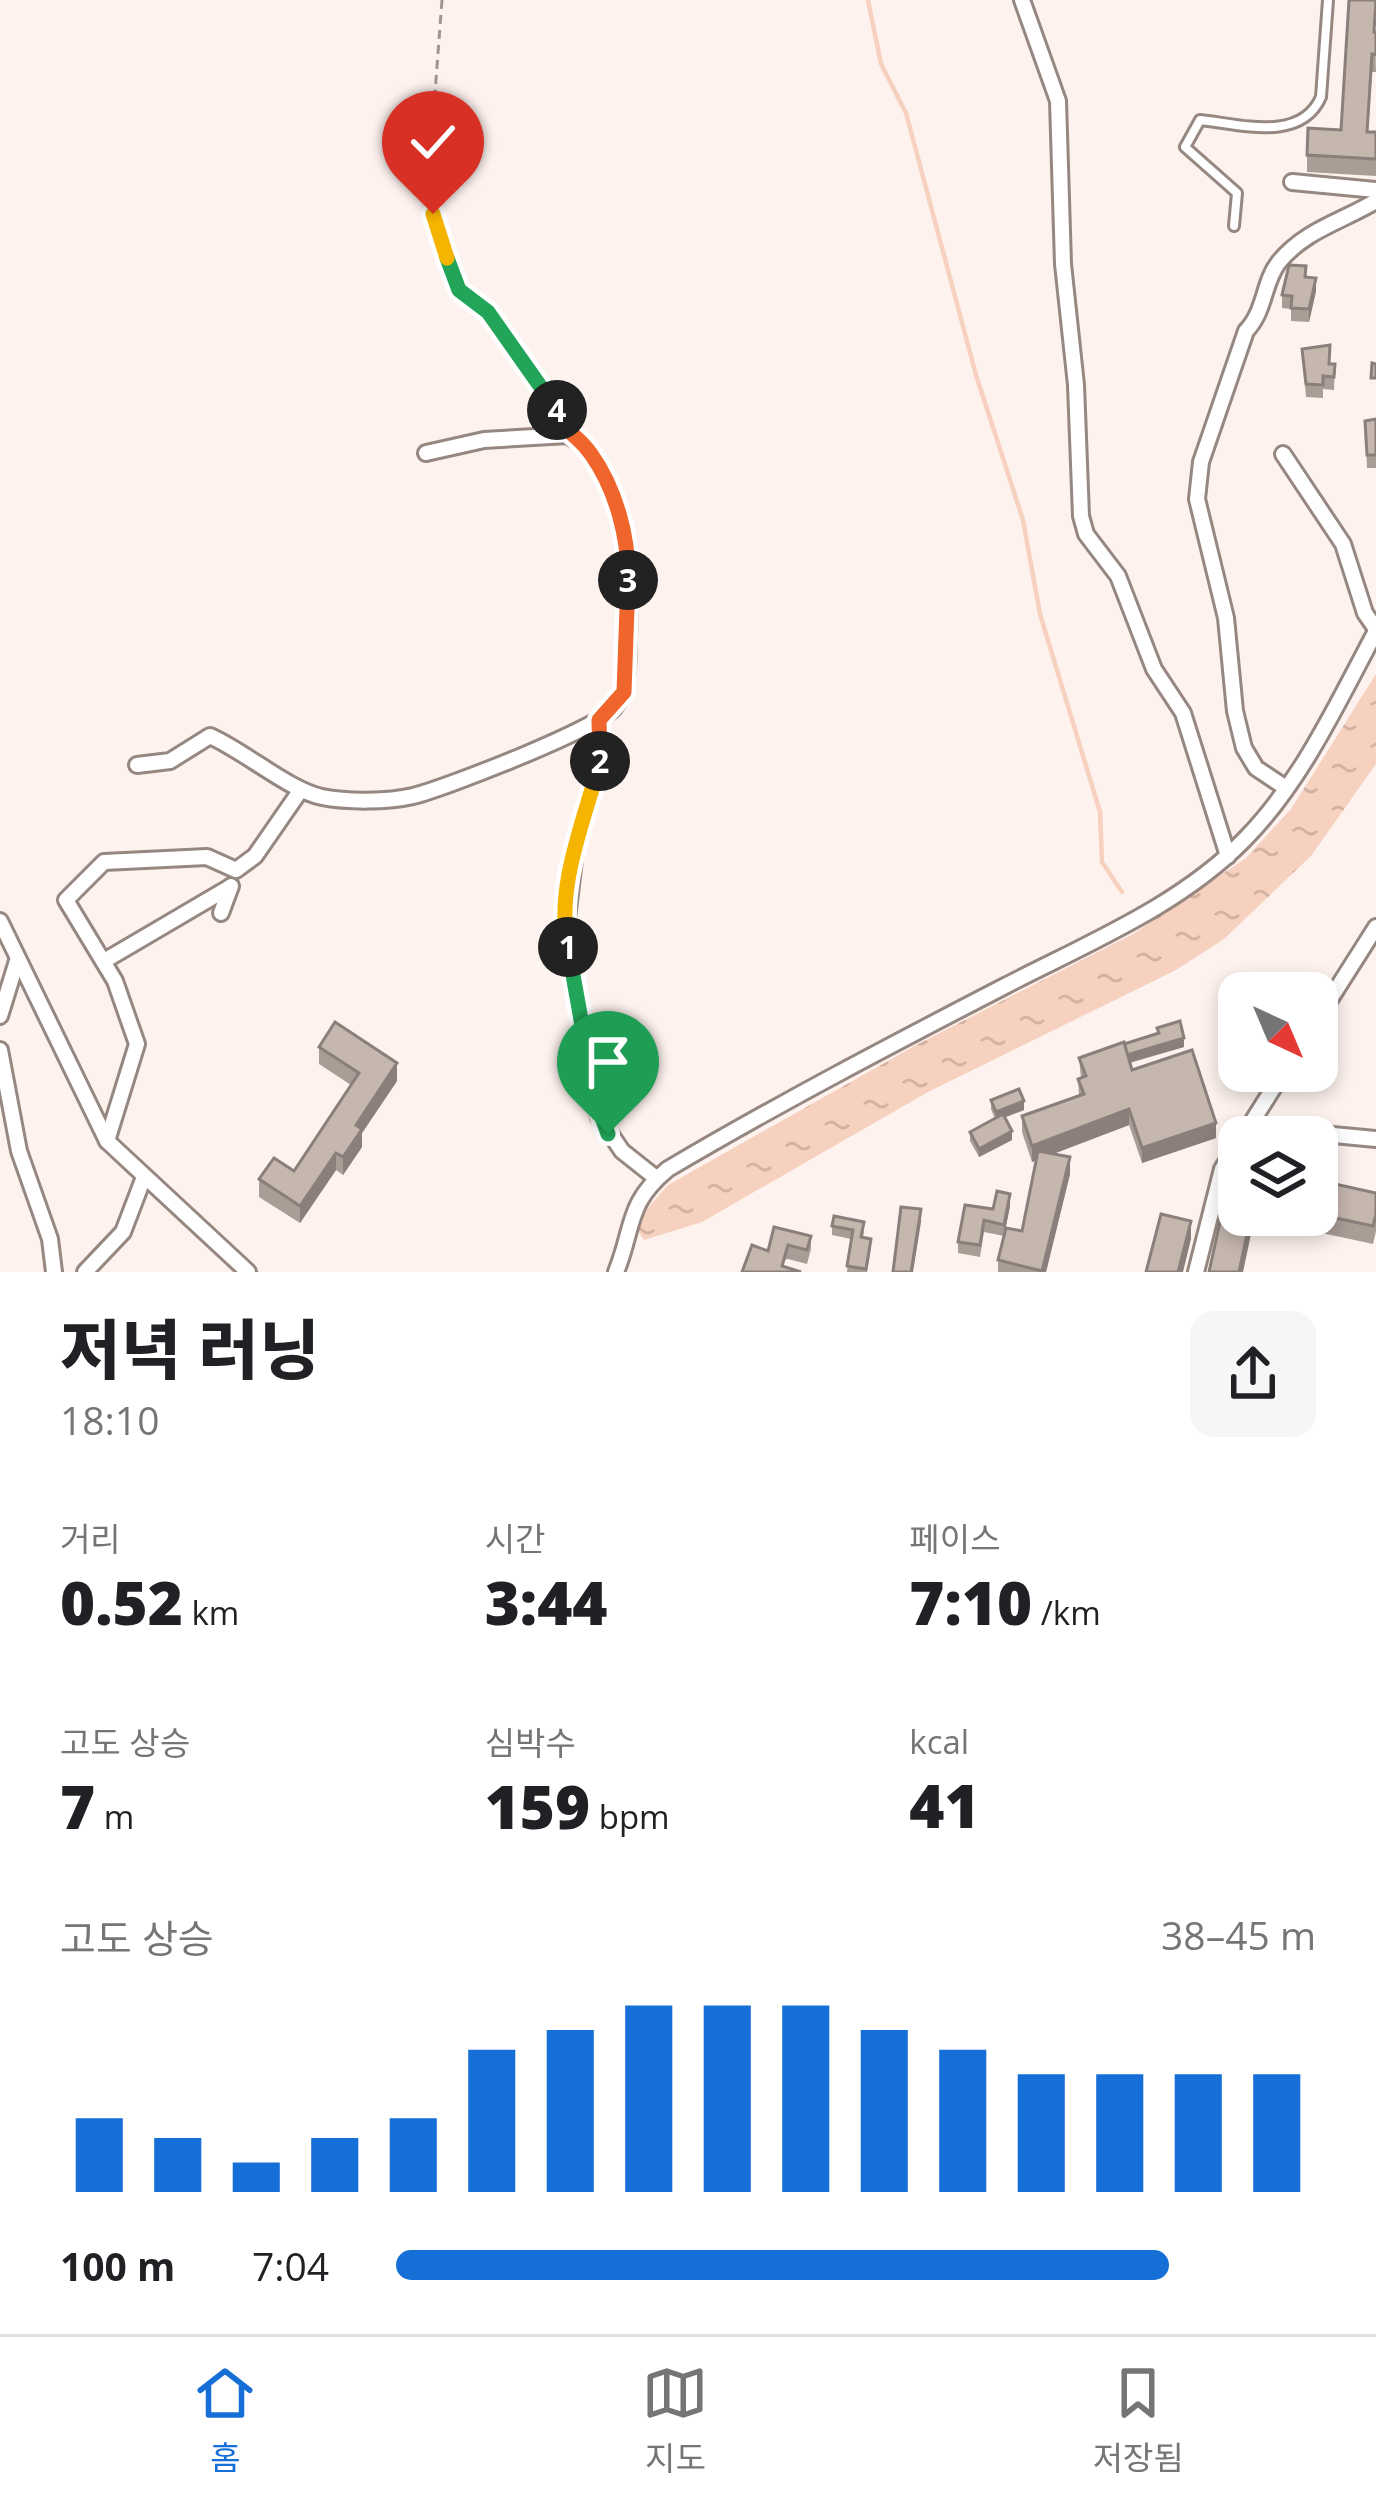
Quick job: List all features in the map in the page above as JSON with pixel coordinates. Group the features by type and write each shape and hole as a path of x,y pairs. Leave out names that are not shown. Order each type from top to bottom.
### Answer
{"street":[{"path":"1022,0 1058,101 1063,264 1079,425 1081,516 1086,534 1118,576 1154,669 1183,713 1228,856"},
{"path":"1292,182 1376,190"},
{"path":"1286,788 1256,768 1240,734 1226,618 1204,544 1198,483 1246,331 1262,314 1275,266 1317,230 1376,201"},
{"path":"137,765 170,761 210,736 284,776 300,791 338,799 412,796 599,720 624,692 629,556 620,519 591,454 568,435 484,440 426,453"},
{"path":"616,1272 627,1221 656,1178 850,1065 1125,924 1228,856 1286,788 1376,630 1365,613 1342,544 1283,454"},
{"path":"599,720 600,764 576,843 565,935 599,1117 622,1151 656,1178"},
{"path":"221,913 236,870 255,856 300,791"},
{"path":"107,1141 137,1044 104,962 66,900 104,862 207,857 236,870"},
{"path":"104,962 230,887"},
{"path":"1338,987 1376,927"},
{"path":"2,930 79,1074 107,1141 248,1272"},
{"path":"0,1016 17,961"},
{"path":"0,1050 19,1151 50,1239 54,1272"},
{"path":"1338,1138 1376,1139"},
{"path":"85,1272 123,1232 144,1177"},
{"path":"1196,1272 1218,1184"}],"lane":[{"path":"1234,226 1237,193 1185,147 1200,120 1274,130 1316,108 1321,97 1328,0"}],"path":[{"path":"442,0 427,199 459,290 488,312 543,383 568,435"}],"water":[{"path":"1376,674 1376,764 1311,856 1224,939 1176,970 928,1092 702,1222 644,1240 634,1224 668,1185 918,1044 1133,934 1246,858 1291,809"}],"building":[{"path":"1349,0 1376,0 1376,55 1372,54 1367,132 1376,132 1376,159 1307,155 1308,128 1341,130"},
{"path":"1289,265 1306,266 1305,277 1316,278 1309,309 1291,308 1292,296 1282,295"},
{"path":"1330,345 1334,377 1323,376 1323,385 1306,384 1302,349"},
{"path":"1376,419 1376,455 1367,455 1365,421"},
{"path":"1180,1021 1184,1038 1127,1055 1124,1044"},
{"path":"335,1022 397,1063 356,1125 362,1129 343,1157 336,1153 300,1206 259,1179 274,1158 294,1171 359,1073 319,1047"},
{"path":"1124,1042 1132,1070 1192,1050 1216,1123 1142,1148 1129,1109 1032,1146 1022,1116 1084,1094 1078,1079 1086,1076 1079,1058"},
{"path":"1019,1089 1024,1101 996,1112 991,1100"},
{"path":"1003,1114 1012,1131 979,1149 970,1132"},
{"path":"1038,1151 1070,1157 1042,1271 998,1260 1006,1228 1022,1231"},
{"path":"1338,1185 1376,1193 1373,1226 1338,1218"},
{"path":"997,1191 1010,1194 1004,1225 984,1220 980,1245 958,1242 965,1205 993,1209"},
{"path":"901,1207 921,1209 911,1272 893,1272"},
{"path":"1161,1214 1191,1221 1178,1272 1146,1272"},
{"path":"834,1216 864,1222 861,1237 871,1239 866,1269 847,1266 853,1230 832,1226"},
{"path":"774,1227 811,1236 807,1250 788,1245 782,1266 801,1272 742,1272 752,1245 768,1251"},
{"path":"1218,1231 1218,1236 1247,1236 1239,1272 1209,1272"}],"waterway":[{"path":"868,0 881,64 906,113 976,375 1023,520 1040,614 1100,812 1102,862 1122,892"}],"route":[{"path":"433,214 452,279 488,312 543,383 568,435 591,454 626,539 629,616 624,692 612,712 599,720 600,764 581,820 565,922 595,1098 608,1134"}]}
